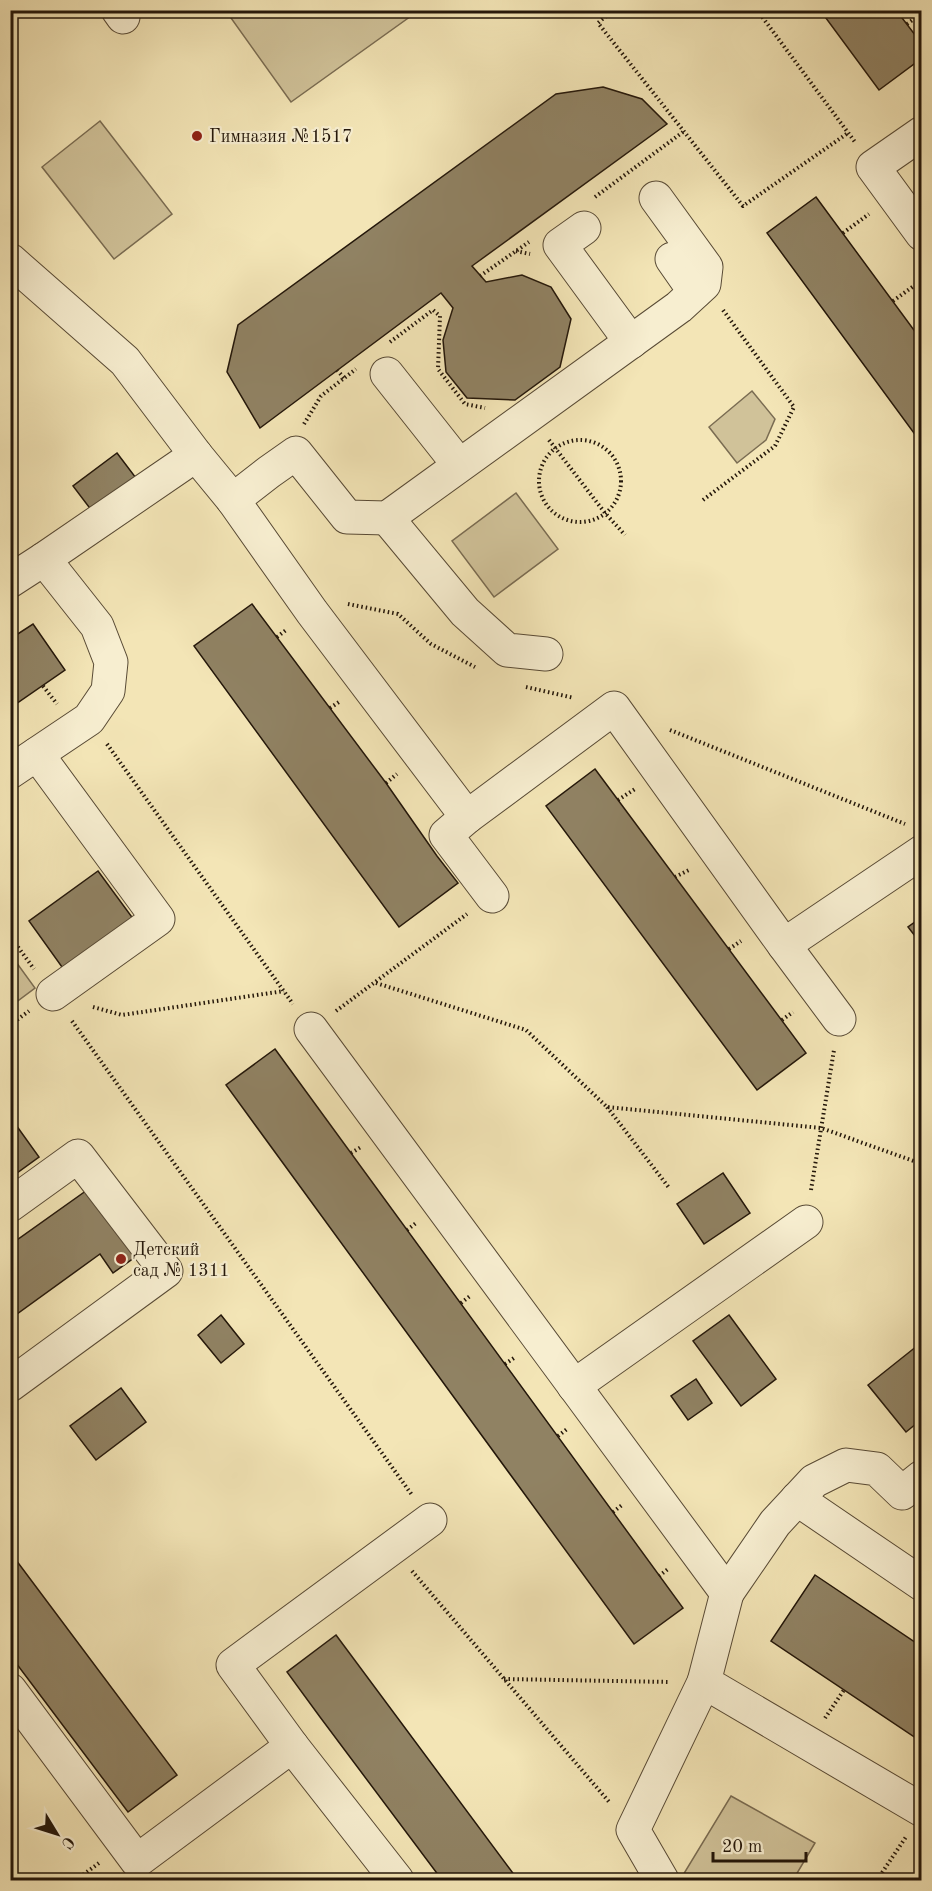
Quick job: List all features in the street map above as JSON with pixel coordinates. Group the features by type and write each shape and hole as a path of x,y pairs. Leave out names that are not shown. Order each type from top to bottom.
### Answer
{"lane":[{"path":"921,132 873,167 921,234"},
{"path":"233,500 296,453 347,516 390,506 459,465 679,307 700,288 706,267 656,198"},
{"path":"584,228 560,245 631,342"},
{"path":"672,259 700,288"},
{"path":"10,260 125,361 233,500 300,594 467,817"},
{"path":"380,360 459,465"},
{"path":"10,581 196,454"},
{"path":"390,506 465,612 507,650 546,654"},
{"path":"10,772 89,719 108,691 111,662 97,626 44,559"},
{"path":"492,896 446,835 614,708 839,1020"},
{"path":"37,754 158,919 53,994"},
{"path":"784,945 916,839"},
{"path":"311,1029 726,1593"},
{"path":"10,1205 78,1156 166,1271 10,1385"},
{"path":"574,1386 806,1222"},
{"path":"662,1881 633,1830 704,1682 726,1593 775,1523 814,1481 846,1465 877,1469 902,1493 921,1477"},
{"path":"797,1500 921,1584"},
{"path":"397,1881 292,1746 233,1665 430,1520"},
{"path":"704,1682 915,1821"},
{"path":"10,1690 138,1861 292,1746"}],"path":[{"path":"613,10 598,22 743,206 848,133"},
{"path":"757,10 873,167"},
{"path":"907,24 921,13"},
{"path":"516,251 535,256"},
{"path":"892,301 921,280"},
{"path":"700,288 794,407 775,446 703,500"},
{"path":"299,432 321,396 344,378 380,360 433,310 440,316 438,369 465,404 496,410"},
{"path":"337,370 344,378"},
{"path":"530,414 605,513 625,535"},
{"path":"578,440 591,442 604,448 613,457 620,469 619,496 602,516 590,521 576,522 563,519 552,512 544,501 539,488 539,474 544,461 556,448 578,440"},
{"path":"300,594 398,614 431,644 481,670"},
{"path":"523,686 614,708"},
{"path":"89,719 311,1029 492,896"},
{"path":"669,730 916,839"},
{"path":"10,936 430,1520"},
{"path":"375,982 526,1030 607,1107 670,1189"},
{"path":"53,994 122,1016 284,991"},
{"path":"806,1222 839,1020"},
{"path":"607,1107 821,1128 921,1164"},
{"path":"393,1548 633,1830"},
{"path":"504,1679 704,1682"},
{"path":"878,1881 915,1821"}],"shaded area":[{"path":"226,11 418,11 291,102"},
{"path":"100,121 172,214 114,259 42,167"},
{"path":"752,391 775,419 766,440 737,463 709,427"},
{"path":"516,493 558,549 494,597 452,541"},
{"path":"11,955 35,988 10,1006"},
{"path":"731,1796 815,1843 793,1880 680,1880"}],"building":[{"path":"820,10 896,10 922,44 922,58 879,90"},
{"path":"603,87 642,99 667,124 472,266 486,282 522,275 551,287 571,319 560,367 515,400 467,398 446,372 443,340 453,308 441,293 260,428 227,372 238,325 556,94"},
{"path":"816,197 922,341 922,444 767,233"},
{"path":"117,453 136,478 92,511 73,486"},
{"path":"252,604 458,883 399,927 194,646"},
{"path":"33,624 65,670 10,708 10,639"},
{"path":"595,769 806,1053 757,1090 546,806"},
{"path":"98,871 137,924 67,974 29,921"},
{"path":"922,917 922,945 908,927"},
{"path":"275,1049 683,1608 634,1644 226,1085"},
{"path":"16,1125 39,1157 10,1178 10,1129"},
{"path":"723,1173 750,1213 704,1244 677,1204"},
{"path":"90,1188 138,1255 113,1273 100,1254 10,1319 10,1245"},
{"path":"221,1315 244,1344 221,1363 198,1335"},
{"path":"729,1315 776,1379 741,1406 693,1341"},
{"path":"922,1342 922,1419 906,1432 868,1385"},
{"path":"696,1379 712,1403 688,1420 671,1396"},
{"path":"121,1388 146,1422 96,1460 70,1426"},
{"path":"10,1552 177,1775 128,1812 10,1655"},
{"path":"815,1575 922,1647 922,1742 771,1641"},
{"path":"336,1635 518,1880 442,1880 320,1717 287,1672"}],"place":[{"name":"Гимназия №1517","path":"197,136"},
{"name":"Детский сад № 1311","path":"121,1259"}]}
